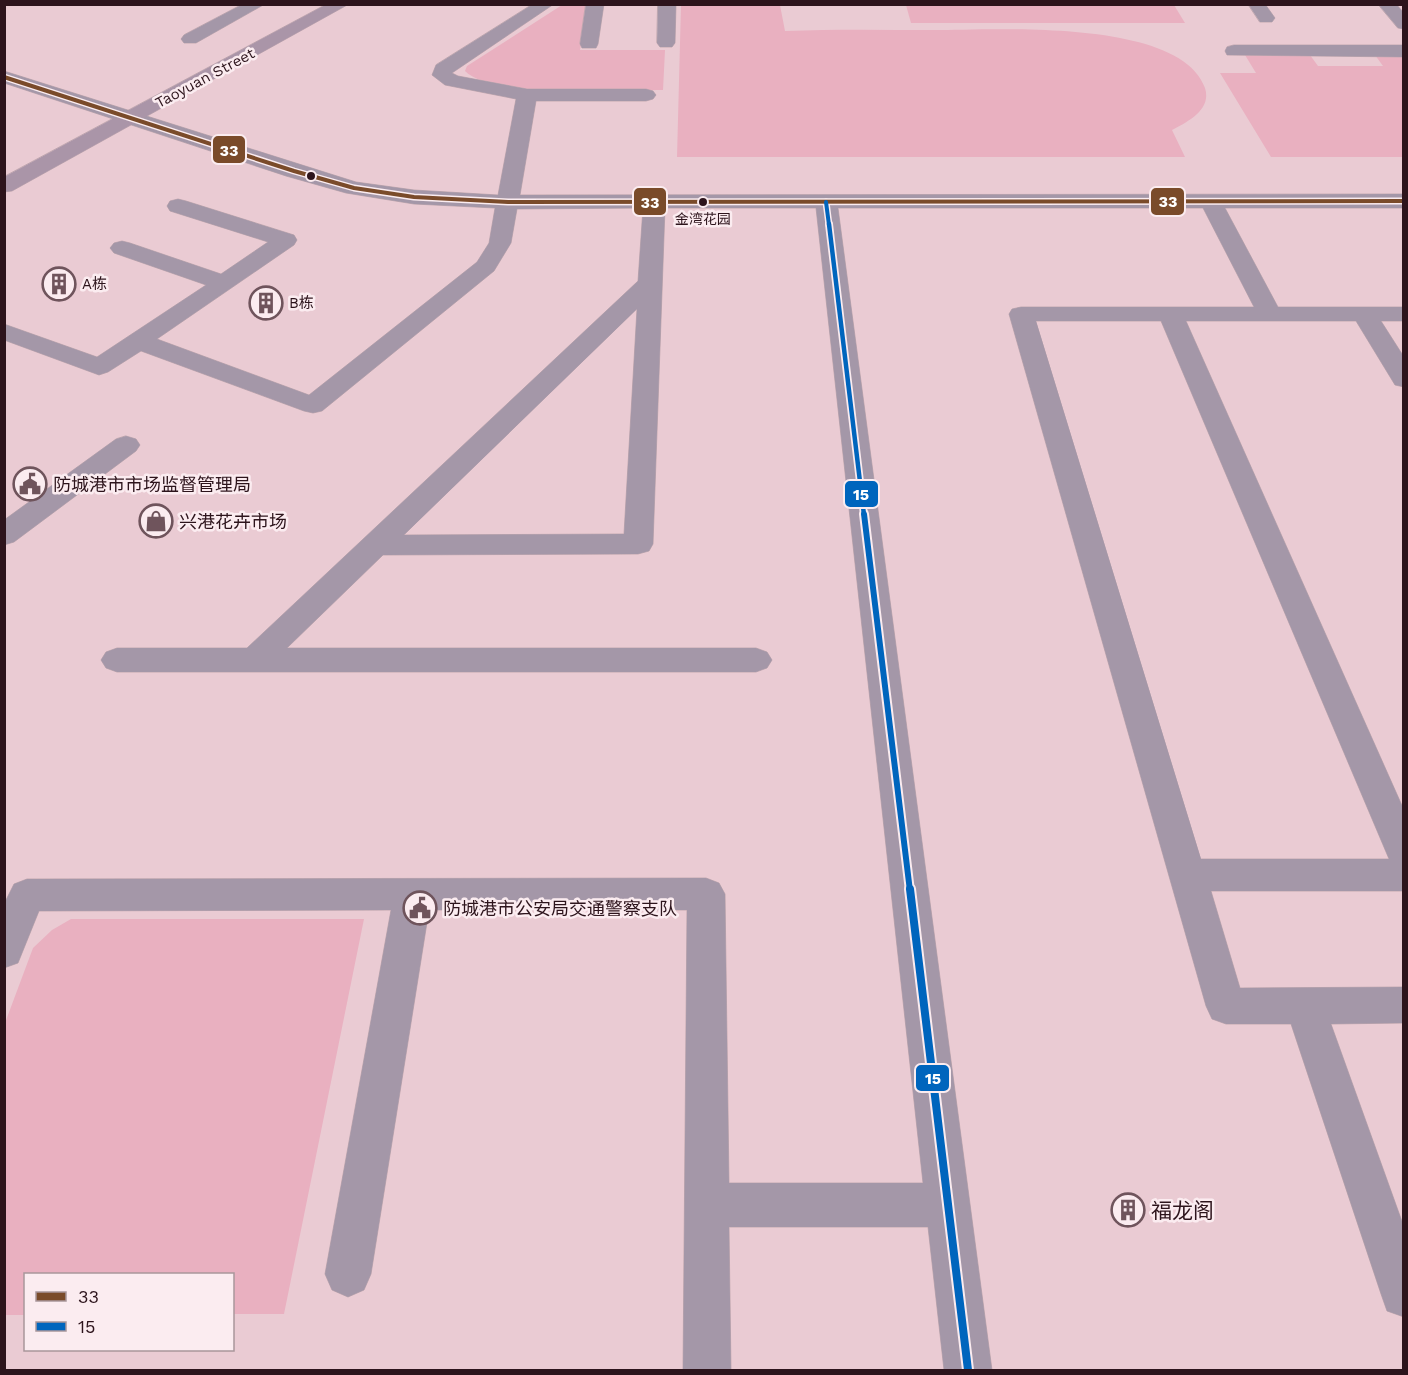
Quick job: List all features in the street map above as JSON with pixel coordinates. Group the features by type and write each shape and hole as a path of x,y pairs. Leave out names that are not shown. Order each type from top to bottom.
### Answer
{"main road":[{"name":"Taoyuan Street","path":"4,186 341,4"}],"street":[{"path":"190,39 257,4"},
{"path":"546,4 443,69 442,75 452,81 527,95 646,95"},
{"path":"589,44 595,4"},
{"path":"666,43 667,4"},
{"path":"1386,4 1404,24"},
{"path":"1234,51 1404,51"},
{"path":"4,77 354,188 414,197 508,202 1404,201"},
{"path":"138,341 313,405 486,266 500,243 527,95"},
{"path":"1210,201 1270,314"},
{"path":"376,545 638,544 654,202"},
{"path":"826,202 968,1371"},
{"path":"4,331 99,368 286,240 178,206"},
{"path":"122,248 224,283"},
{"path":"255,660 650,283"},
{"path":"1404,314 1021,314 1226,1006 1404,1005"},
{"path":"1170,314 1404,852"},
{"path":"1364,314 1404,379"},
{"path":"4,535 126,445"},
{"path":"117,660 756,660"},
{"path":"1188,876 1404,876"},
{"path":"348,1274 413,894"},
{"path":"4,951 27,895 706,894 707,1371"},
{"path":"1305,1006 1404,1294"},
{"path":"706,1205 948,1205"}],"shaded area":[{"path":"562,5 588,5 580,50 665,50 663,90 529,89 502,86 480,80 465,71 467,66"},
{"path":"681,5 780,5 785,31 999,29 1083,33 1124,39 1161,49 1189,65 1205,88 1205,103 1197,114 1172,130 1185,157 677,157"},
{"path":"906,5 1174,5 1185,23 911,23"},
{"path":"1245,55 1310,55 1318,66 1383,66 1375,55 1403,55 1403,157 1271,157 1220,73 1256,73"},
{"path":"71,919 364,919 284,1314 234,1314 234,1273 24,1273 24,1315 5,1315 5,1023 33,948 52,930"}],"transit line":[{"name":"33","path":"4,77 294,171 354,188 414,197 508,202 1404,201"},
{"name":"15","path":"826,202 968,1370"}],"place":[{"name":"金湾花园","path":"703,202"},
{"name":"A栋","path":"59,284"},
{"name":"B栋","path":"266,303"},
{"name":"防城港市市场监督管理局","path":"30,484"},
{"name":"兴港花卉市场","path":"156,521"},
{"name":"防城港市公安局交通警察支队","path":"420,908"},
{"name":"福龙阁","path":"1128,1210"}]}
